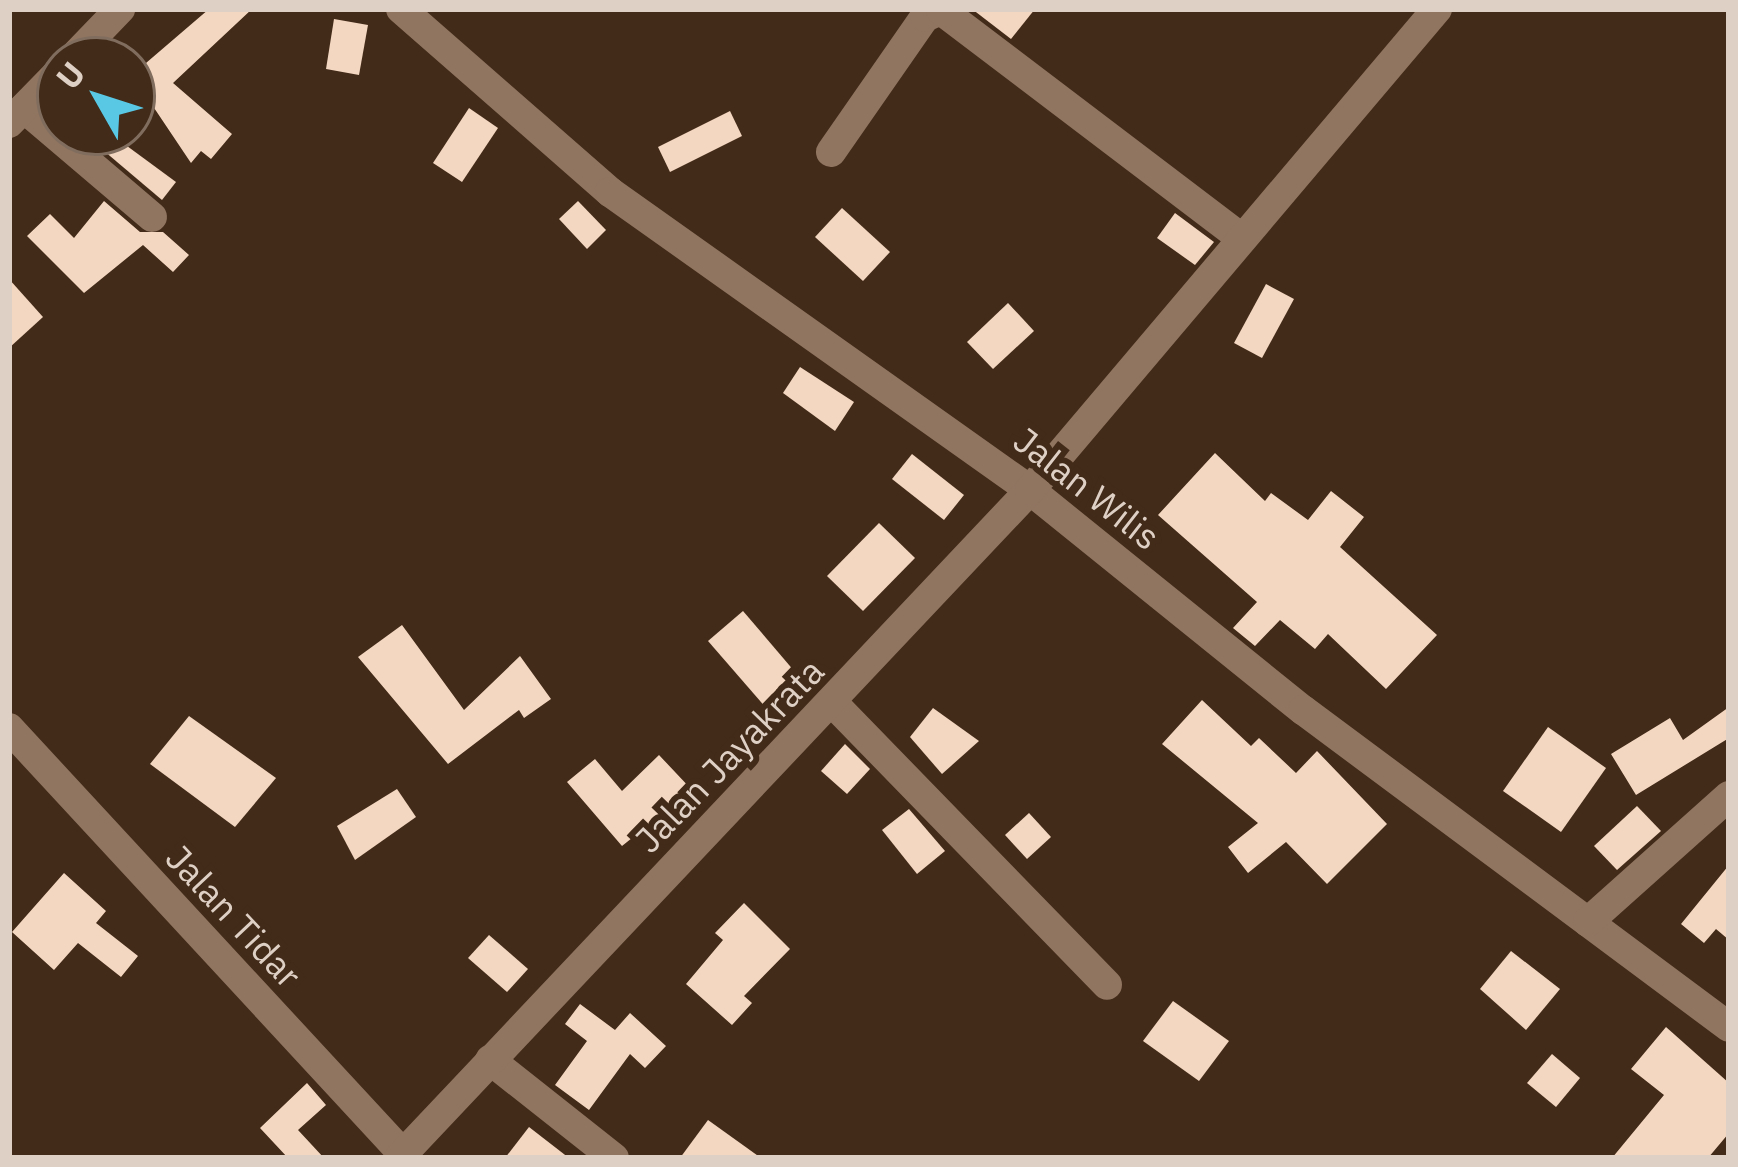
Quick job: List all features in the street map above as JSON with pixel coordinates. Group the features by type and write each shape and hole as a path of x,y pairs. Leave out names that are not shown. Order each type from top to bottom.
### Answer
{"street":[{"path":"94,36 120,9"},
{"name":"Jalan Wilis","path":"401,9 610,192 1030,490 1303,710 1729,1027"},
{"path":"831,152 925,17 941,10 1240,237 1437,9"},
{"path":"16,116 152,217"},
{"name":"Jalan Jayakrata","path":"401,1156 1030,490 1240,237"},
{"path":"833,703 1107,986"},
{"name":"Jalan Tidar","path":"9,728 401,1156"},
{"path":"1588,922 1729,796"},
{"path":"490,1060 614,1158"}],"building":[{"path":"209,9 252,9 173,83 232,134 211,159 201,151 191,163 156,111 156,54"},
{"path":"972,9 1035,9 1011,39"},
{"path":"334,19 368,25 359,75 326,69"},
{"path":"469,108 498,128 462,182 433,163"},
{"path":"730,111 742,136 670,172 658,147"},
{"path":"110,156 141,156 176,182 162,200"},
{"path":"104,201 140,232 163,232 189,255 173,272 143,245 84,293 27,236 50,214 74,238"},
{"path":"578,201 606,230 587,249 559,219"},
{"path":"842,208 890,252 863,281 815,237"},
{"path":"1175,213 1214,242 1195,265 1157,238"},
{"path":"9,279 43,317 9,348"},
{"path":"1266,284 1294,299 1262,358 1234,343"},
{"path":"1008,303 1034,331 993,369 967,342"},
{"path":"800,367 854,402 835,431 783,393"},
{"path":"1215,453 1265,501 1271,493 1308,520 1331,491 1364,517 1340,547 1437,635 1386,689 1328,634 1315,649 1280,620 1255,646 1233,628 1257,602 1158,515"},
{"path":"912,454 964,495 944,520 892,479"},
{"path":"879,523 915,558 863,611 827,576"},
{"path":"743,611 801,679 767,709 708,641"},
{"path":"402,625 464,710 520,656 551,699 524,718 519,710 448,764 358,657"},
{"path":"1202,700 1251,746 1259,738 1296,773 1317,751 1387,824 1327,884 1286,842 1248,873 1228,847 1258,823 1162,744"},
{"path":"1729,707 1729,738 1636,795 1611,754 1670,718 1683,740"},
{"path":"933,708 979,741 942,774 910,737"},
{"path":"189,716 276,778 235,827 150,764"},
{"path":"1548,727 1606,768 1561,832 1503,791"},
{"path":"845,744 870,769 847,794 821,771"},
{"path":"659,755 692,790 622,846 567,782 595,759 622,791"},
{"path":"397,789 416,817 355,860 337,826"},
{"path":"1637,806 1661,831 1617,870 1594,846"},
{"path":"909,809 945,851 917,874 882,830"},
{"path":"1029,813 1051,837 1027,859 1005,835"},
{"path":"1729,865 1729,940 1716,929 1704,943 1681,924"},
{"path":"64,873 106,911 96,923 138,956 121,977 78,943 54,970 12,932"},
{"path":"744,903 790,949 744,996 752,1003 732,1025 686,984 723,940 715,933"},
{"path":"489,935 528,969 507,992 468,958"},
{"path":"1511,951 1560,989 1526,1030 1480,989"},
{"path":"1173,1001 1229,1041 1199,1081 1143,1041"},
{"path":"580,1004 615,1030 630,1013 666,1046 645,1068 630,1054 589,1110 555,1085 587,1041 565,1024"},
{"path":"1666,1027 1729,1083 1729,1133 1708,1158 1612,1158 1664,1095 1631,1069"},
{"path":"1552,1054 1580,1078 1556,1107 1527,1083"},
{"path":"307,1083 326,1105 298,1130 324,1158 288,1158 260,1128"},
{"path":"708,1120 761,1158 680,1158"},
{"path":"529,1127 569,1158 505,1158"}]}
